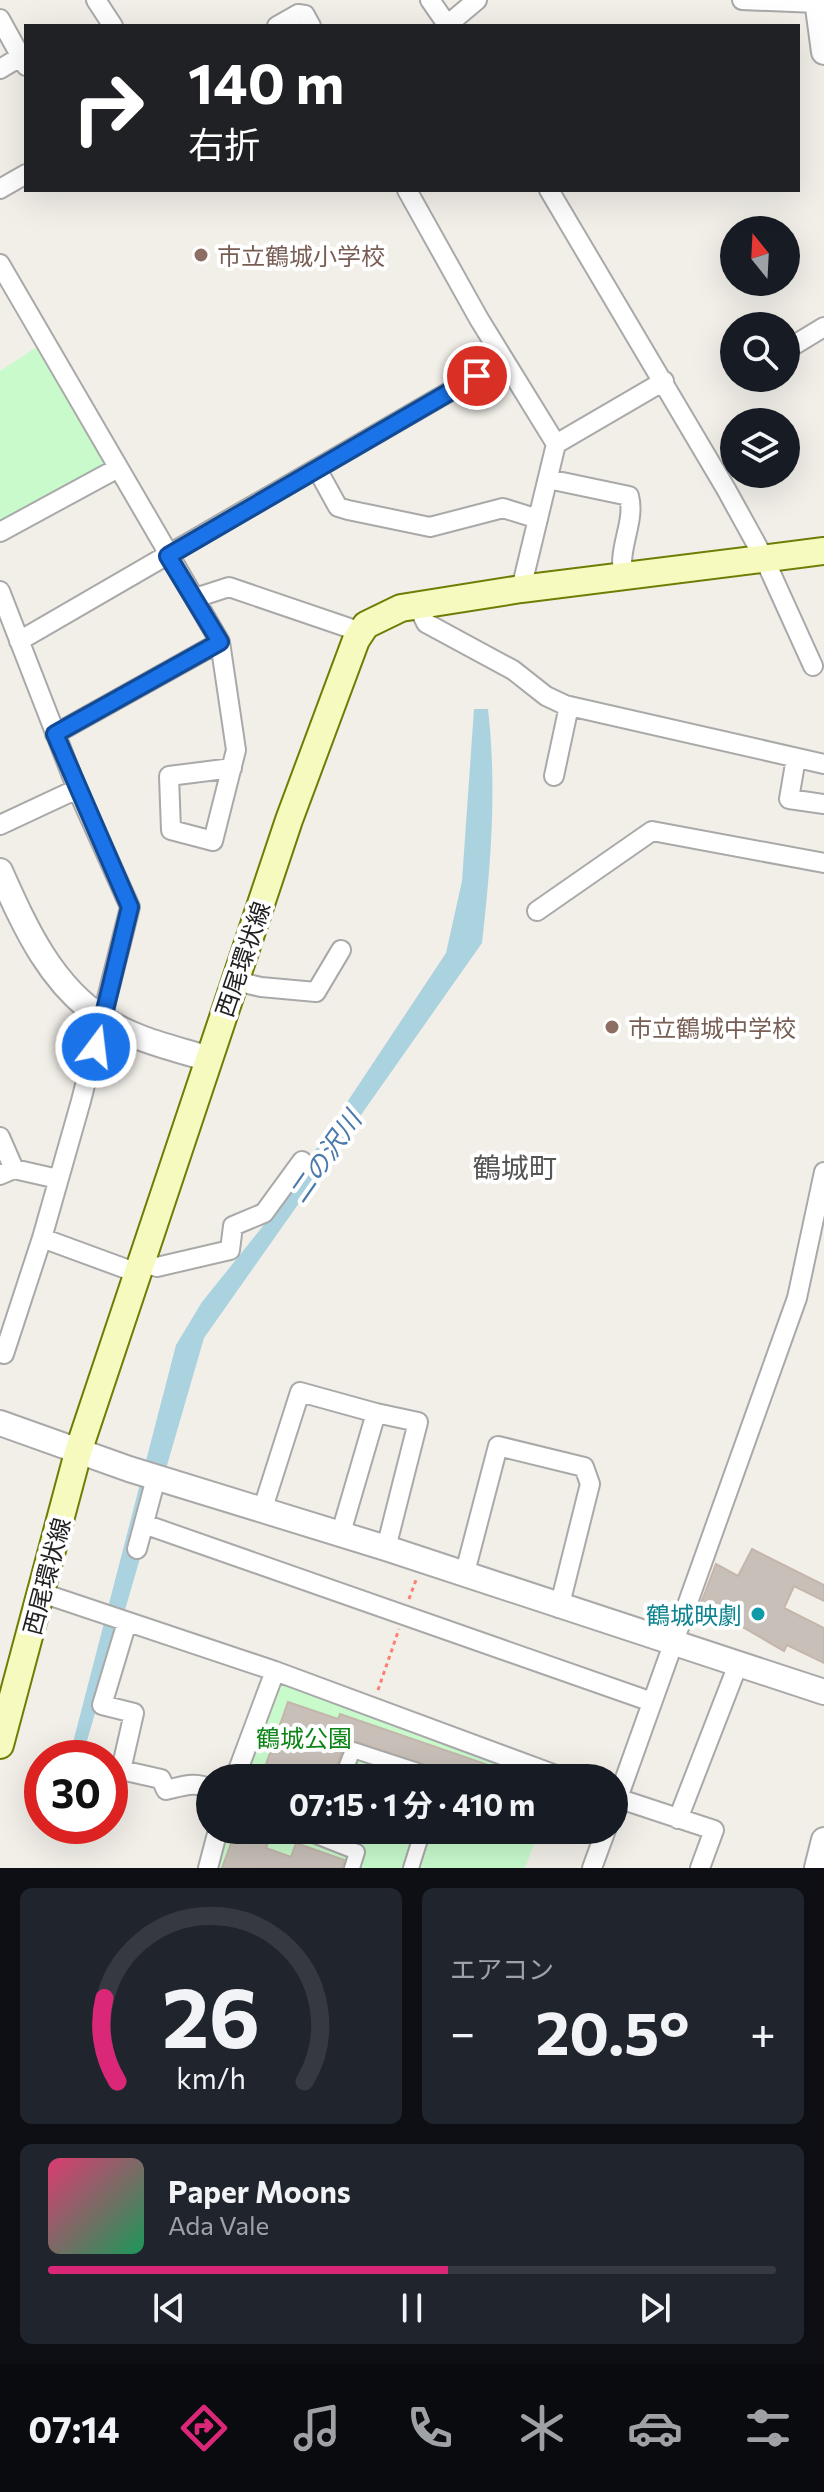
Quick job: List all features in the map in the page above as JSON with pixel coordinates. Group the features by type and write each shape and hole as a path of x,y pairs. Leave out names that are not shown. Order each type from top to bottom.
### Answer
{"main road":[{"path":"361,632 384,614 418,606 521,589 824,551"},
{"name":"西尾環状線","path":"0,1745 79,1449 142,1268 235,981 350,651 361,632"}],"street":[{"path":"96,0 112,24"},
{"path":"430,0 447,24"},
{"path":"450,24 477,0"},
{"path":"742,0 817,2 824,52"},
{"path":"280,24 298,14 305,15 310,24"},
{"path":"0,19 23,61 0,69"},
{"path":"0,189 24,175"},
{"path":"408,192 556,444 521,589"},
{"path":"550,192 664,381 764,558 813,666"},
{"path":"0,264 220,642 236,750 232,768 213,841 171,830 169,776 232,768"},
{"path":"800,342 824,327"},
{"path":"19,641 504,360"},
{"path":"556,444 664,381"},
{"path":"0,532 118,468"},
{"path":"317,469 338,507 348,510 430,527 503,508 538,519"},
{"path":"548,479 629,496 632,506 620,556 624,578"},
{"path":"195,598 229,587 361,632"},
{"path":"0,591 77,789 130,907 104,1020 42,1238 4,1354 0,1352"},
{"path":"418,606 426,623 513,670 546,696 569,706 824,764"},
{"path":"55,734 220,642"},
{"path":"554,776 569,706"},
{"path":"796,758 789,799 824,804"},
{"path":"0,825 77,789"},
{"path":"537,911 652,831 824,863"},
{"path":"0,871 40,955 62,982 104,1020 139,1037 209,1059"},
{"path":"235,981 261,987 316,992 341,950"},
{"path":"0,1137 7,1172 58,1179"},
{"path":"42,1238 142,1268 230,1250 233,1226 264,1213 302,1161"},
{"path":"628,1766 797,1298 824,1172"},
{"path":"262,1511 300,1392 418,1422 386,1548"},
{"path":"340,1536 376,1413"},
{"path":"0,1423 129,1469 386,1548 737,1667 824,1692"},
{"path":"464,1576 498,1446 584,1467 590,1484 559,1608"},
{"path":"137,1549 144,1524 167,1481"},
{"path":"144,1524 652,1702"},
{"path":"42,1593 275,1671 373,1707 508,1764"},
{"path":"127,1622 102,1705 134,1713 121,1770 161,1779 166,1790 196,1785"},
{"path":"678,1819 737,1667"},
{"path":"240,1764 275,1671"},
{"path":"348,1764 353,1750 400,1764"},
{"path":"628,1805 714,1830 700,1868"},
{"path":"817,1868 824,1840"},
{"path":"208,1868 214,1844"},
{"path":"337,1844 357,1852 347,1866"},
{"path":"411,1868 419,1844"},
{"path":"592,1868 601,1844"}],"path":[{"path":"373,1707 423,1561"}],"green space":[{"path":"43,343 113,462 0,521 0,371"},
{"name":"鶴城公園","path":"277,1682 503,1764 251,1764"},
{"path":"225,1844 534,1844 525,1868 217,1868"}],"water":[{"name":"二の沢川","path":"474,709 488,709 492,797 482,943 204,1338 87,1740 74,1740 176,1345 202,1302 275,1211 446,953 462,881"}],"building":[{"path":"752,1549 824,1585 824,1601 794,1586 784,1608 824,1628 824,1663 787,1645 784,1651 701,1603 716,1564 738,1576"},
{"path":"288,1702 338,1719 340,1714 485,1764 422,1764 352,1740 344,1746 337,1764 266,1764"},
{"path":"231,1844 268,1844 266,1848 291,1857 296,1844 299,1844 344,1860 342,1868 222,1868"}],"place":[{"name":"市立鶴城小学校","path":"201,255"},
{"name":"市立鶴城中学校","path":"612,1027"},
{"name":"鶴城映劇","path":"758,1614"}],"district":[{"name":"鶴城町","path":"515,1167"}],"route":[{"path":"96,1047 130,907 55,734 220,642 168,556 477,376"}]}
